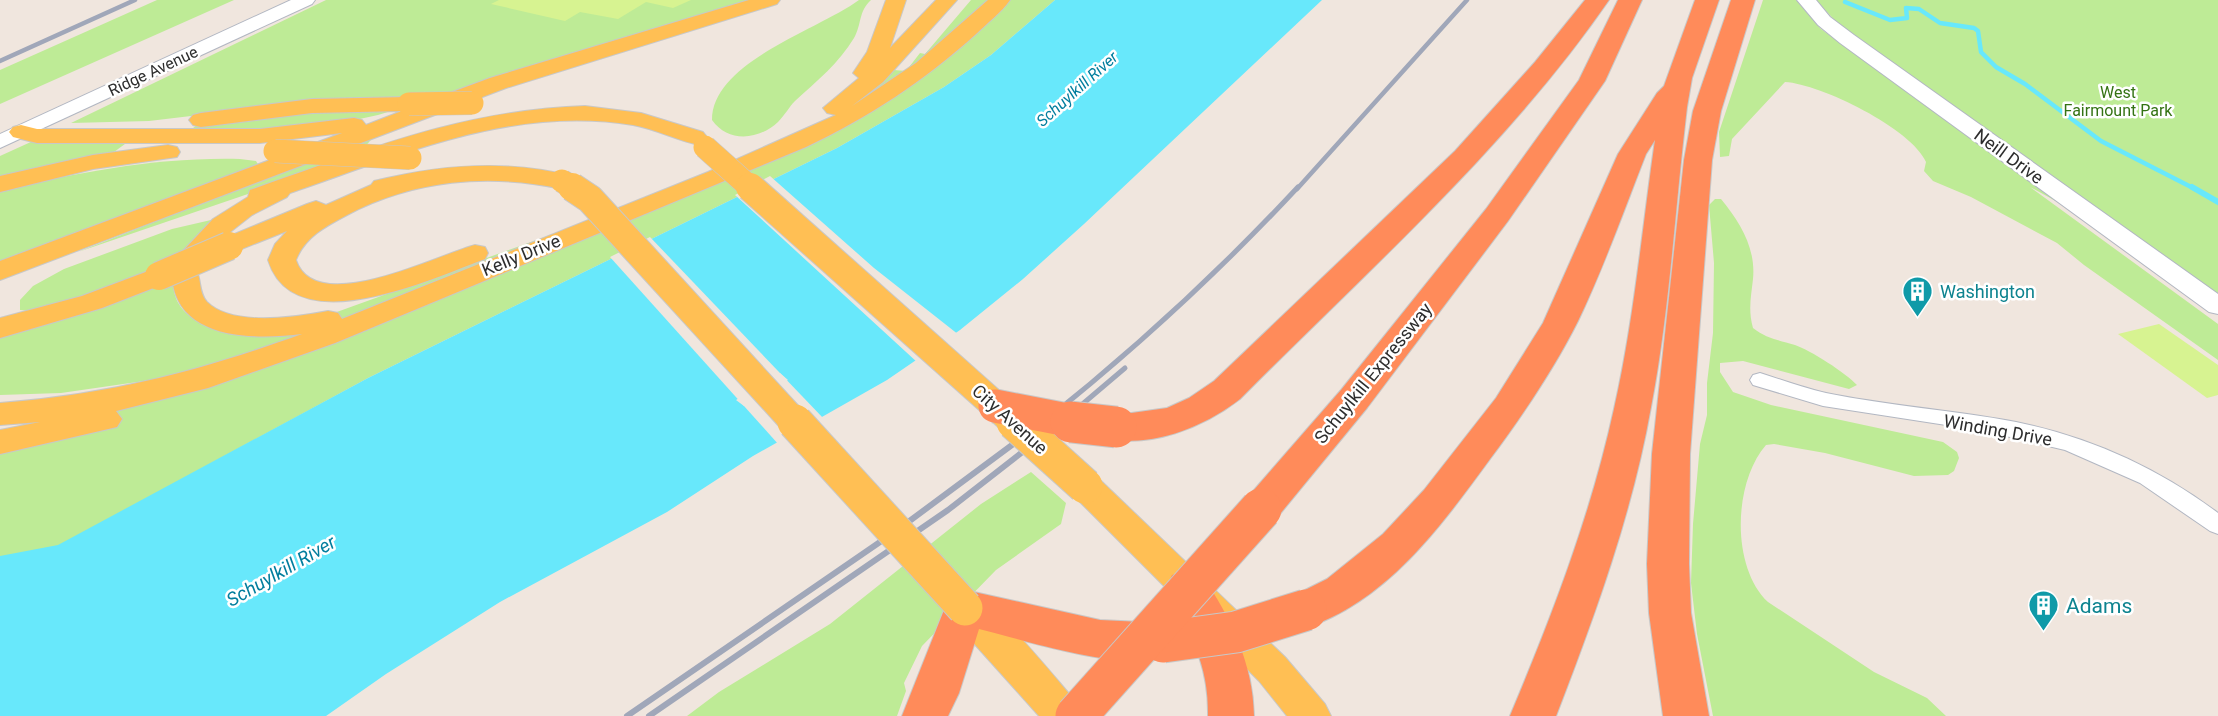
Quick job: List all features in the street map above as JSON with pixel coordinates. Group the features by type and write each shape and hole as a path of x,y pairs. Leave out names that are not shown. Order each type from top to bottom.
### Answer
{"highway":[{"path":"995,406 1080,424 1140,427 1178,420 1208,406 1465,157 1545,68 1597,0"},
{"name":"Schuylkill Expressway","path":"1076,716 1261,509 1415,322 1497,215 1592,81 1630,0"},
{"path":"1592,81 1632,36 1653,0"},
{"path":"1533,716 1587,573 1617,480 1645,346 1669,138 1679,78 1707,0"},
{"path":"1686,716 1676,662 1668,564 1673,426 1699,148 1714,86 1743,0"},
{"path":"931,704 965,608 1100,639 1163,642 1225,636 1267,625 1306,610 1342,591 1371,570 1445,491 1509,407 1564,313 1632,154 1679,78"},
{"path":"1187,587 1219,641 1229,685 1231,716"}],"main road":[{"name":"Ridge Avenue","path":"10,137 306,0"},
{"path":"0,271 404,120 771,0"},
{"path":"778,136 833,101 857,81 878,51 896,0"},
{"path":"401,183 345,203 303,230 286,251 284,271 297,284 321,292 354,292 384,285 571,218 778,136 835,108 863,88 947,0"},
{"path":"838,123 887,84 961,0"},
{"name":"Kelly Drive","path":"0,414 56,409 173,388 371,319 838,123 916,76 1000,0"},
{"name":"Neill Drive","path":"1806,0 1824,21 1847,39 2218,306"},
{"path":"10,137 289,135 461,102"},
{"path":"10,137 142,127 312,106 461,102"},
{"name":"City Avenue","path":"461,102 624,105 660,112 674,118 1085,485 1272,669 1311,716"},
{"path":"0,283 455,129 520,116 571,113 631,117 700,142"},
{"path":"0,184 82,164 159,153 216,150 509,164 544,173 562,181 590,199 1064,716"},
{"path":"0,328 66,310 180,267 350,196 448,174 524,173 562,181"},
{"path":"180,267 210,235 236,214 301,181"},
{"path":"180,267 186,291 191,302 200,311 212,318 248,327 294,326 322,322 444,287"},
{"path":"0,442 87,424 163,402 268,357"}],"street":[{"name":"Winding Drive","path":"1760,380 1800,395 1844,405 2012,429 2065,442 2106,457 2161,484 2218,525"}],"green space":[{"path":"157,0 234,0 0,104 0,70"},
{"path":"326,0 750,0 378,115 341,123 279,130 190,130 196,126 383,98 333,99 149,121 71,123"},
{"path":"499,0 691,0 673,8 646,2 618,19 580,12 565,21 491,4"},
{"path":"859,0 871,0 864,9 848,47 778,122 762,133 744,136 726,133 712,120 717,99 729,81 748,64"},
{"path":"971,0 1055,0 991,55 944,87 837,148 368,378 0,578 0,434 30,430 151,380 61,393 0,395 0,336 88,296 32,311 20,310 20,300 33,286 64,269 172,229 211,220 214,221 173,280 177,301 190,317 203,325 334,313 578,225 792,138 854,105 894,70 906,71 920,53 925,54"},
{"path":"1763,0 1796,0 1821,29 2063,205 2030,187 2218,324 2218,360 2057,243 1971,197 1933,181 1924,171 1926,162 1903,136 1842,99 1785,82 1732,139 1729,156 1720,157 1719,132"},
{"name":"West Fairmount Park","path":"1816,0 2218,0 2218,295 1838,24"},
{"path":"375,135 364,148 336,164 78,252"},
{"path":"33,141 129,141 114,152 0,178 0,156"},
{"path":"240,159 256,161 259,166 0,264 0,191 149,163"},
{"path":"1715,199 1721,199 1728,208 1749,246 1753,268 1750,309 1753,328 1768,337 1809,352 1837,368 1857,385 1849,389 1743,361 1720,363 1720,372 1733,392 1771,405 1943,442 1957,452 1959,458 1954,471 1948,475 1914,476 1825,453 1766,445 1755,461 1742,502 1742,547 1747,568 1756,587 1768,602 1874,672 1927,698 1946,716 1713,716 1697,634 1691,583 1700,444 1707,415 1707,383 1713,333 1714,263 1709,205"},
{"path":"2159,324 2218,365 2218,395 2207,398 2118,334"},
{"path":"1031,472 1066,503 1061,524 996,570 922,646 904,683 906,691 897,716 687,716 719,692 830,624 981,504"}],"water":[{"name":"Schuylkill River","path":"1055,0 1322,0 1084,224 1023,279 960,330 887,380 753,456 667,512 500,602 386,674 326,716 0,716 0,556 58,545 368,378 837,148 944,87 991,55","holes":["780,373 788,380 744,406 736,400"]}],"pier":[{"path":"770,176 874,268 959,335 918,363 735,195"},
{"path":"650,237 824,419 779,445 610,257"}],"waterway":[{"path":"1845,2 1890,20 1907,18 1906,8 1919,9 1940,23 1974,28 1978,31 1981,52 1996,67 2025,84 2101,141 2195,189"},
{"path":"2192,187 2218,202"}],"railway":[{"path":"0,61 135,0"},
{"path":"1297,189 1467,0"},
{"path":"1041,424 1174,310 1298,187"},
{"path":"1059,424 1125,368"},
{"path":"627,716 896,531 1043,422"},
{"path":"649,716 948,510 1061,422"}],"place":[{"name":"Washington","path":"1917,318"},
{"name":"Adams","path":"2043,633"}]}
